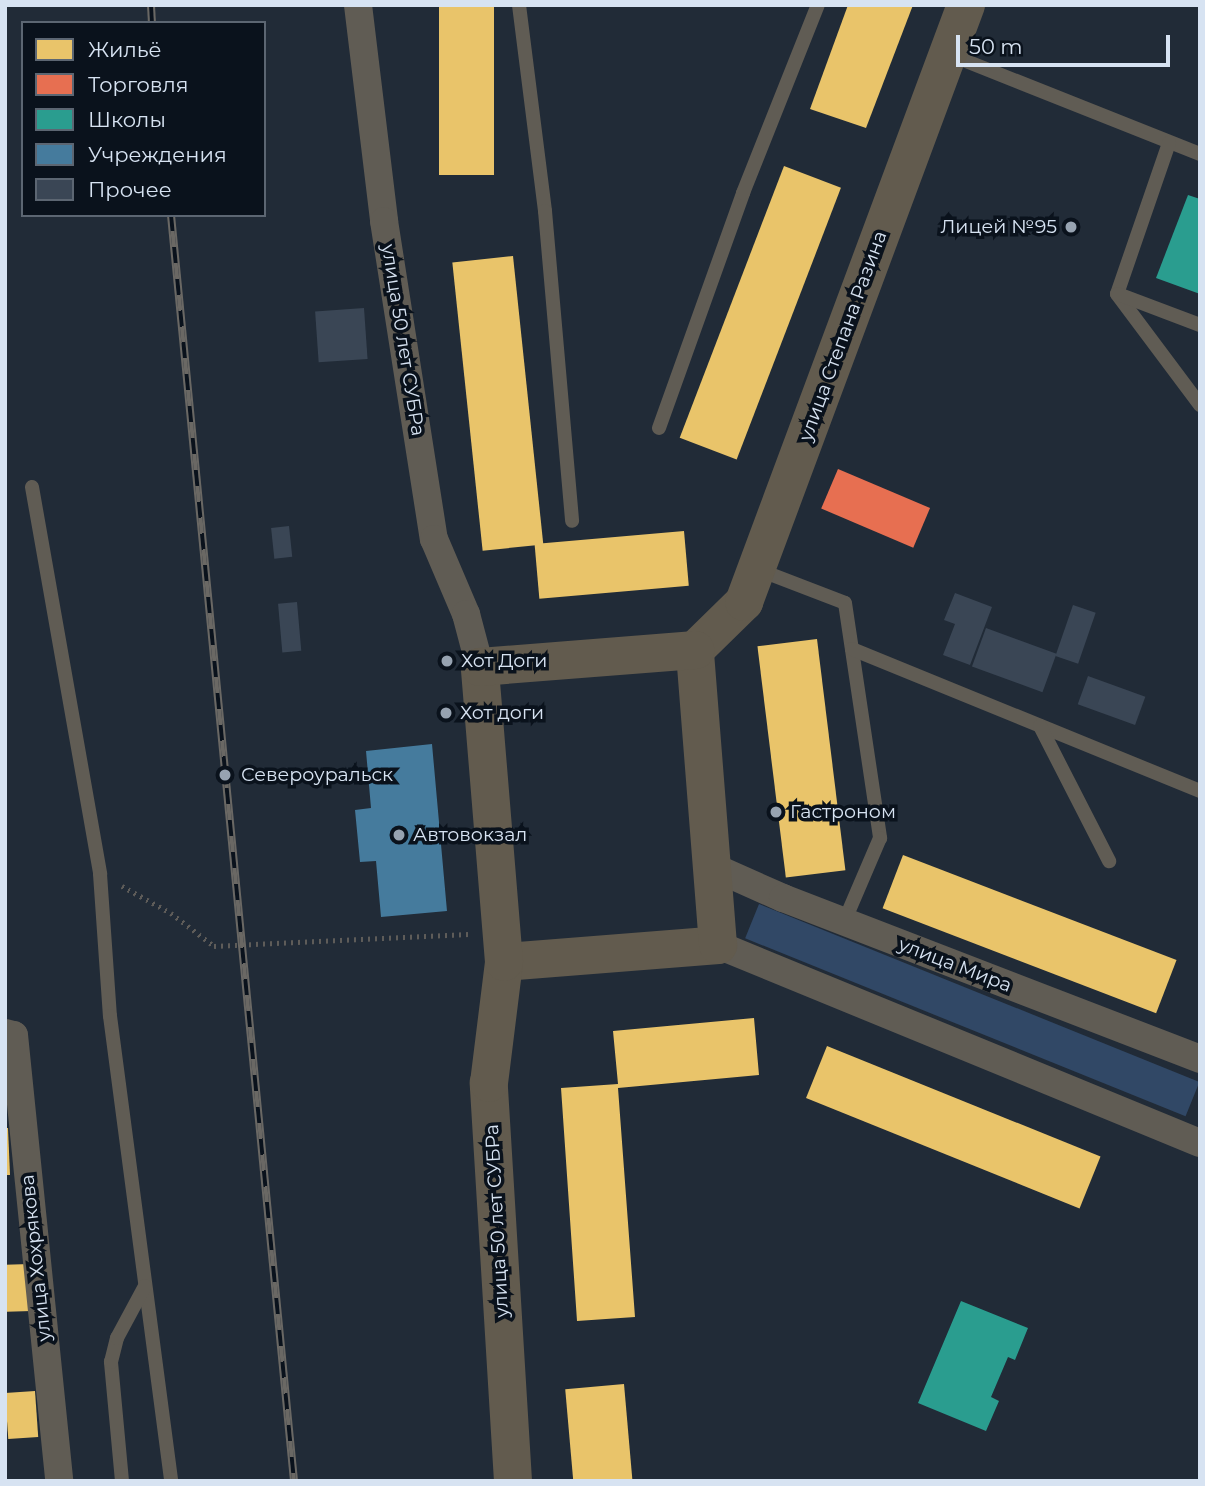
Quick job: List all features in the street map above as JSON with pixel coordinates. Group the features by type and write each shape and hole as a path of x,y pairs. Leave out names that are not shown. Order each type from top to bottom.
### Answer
{"street":[{"name":"улица 50 лет СУБРа","path":"358,5 384,221 434,539 466,614 480,667 502,947 489,1083 513,1481"},
{"name":"улица Степана Разина","path":"695,650 744,602 966,5"},
{"path":"480,667 695,650 718,945"},
{"name":"улица Мира","path":"711,866 845,922 1200,1059"},
{"path":"502,947 718,945 1200,1143"},
{"name":"улица Хохрякова","path":"9,1034 59,1481"}],"lane":[{"path":"519,5 545,211 572,521"},
{"path":"659,429 743,193 818,5"},
{"path":"947,54 1200,154"},
{"path":"1117,294 1169,143"},
{"path":"1117,294 1200,325"},
{"path":"1117,294 1200,405"},
{"path":"32,487 100,874 110,1016 171,1481"},
{"path":"756,569 845,603 880,838 845,922"},
{"path":"852,649 1200,791"},
{"path":"1040,726 1109,861"},
{"path":"122,1481 111,1362 117,1338 145,1286"}],"path":[{"path":"100,874 171,913 214,946 502,947"}],"shaded area":[{"path":"759,904 1199,1082 1186,1116 745,938"}],"building: Жильё":[{"path":"439,5 494,5 494,175 439,175"},
{"path":"848,5 913,5 866,128 810,109"},
{"path":"784,166 841,188 737,460 680,438"},
{"path":"513,256 543,544 483,551 452,262"},
{"path":"684,531 689,586 539,599 535,544"},
{"path":"817,639 845,870 786,878 757,646"},
{"path":"903,855 1177,960 1156,1013 883,908"},
{"path":"754,1018 759,1075 618,1088 635,1317 577,1321 561,1088 618,1084 613,1031"},
{"path":"827,1046 1101,1157 1080,1208 806,1098"},
{"path":"5,1128 8,1128 10,1175 5,1175"},
{"path":"30,1264 32,1311 7,1312 5,1265"},
{"path":"624,1384 632,1481 573,1481 565,1389"},
{"path":"35,1391 38,1437 8,1439 5,1393"}],"building: Торговля":[{"path":"838,469 930,508 913,548 821,509"}],"building: Школы":[{"path":"1188,195 1200,199 1200,294 1156,278"},
{"path":"961,1301 1028,1328 1015,1360 1008,1357 991,1397 999,1401 986,1431 918,1403"}],"building: Учреждения":[{"name":"Автовокзал","path":"432,744 447,911 381,917 376,861 360,862 355,810 371,808 366,751"}],"building: Прочее":[{"path":"364,308 368,359 319,362 315,311"},
{"path":"289,526 292,557 274,559 271,528"},
{"path":"955,593 992,607 970,665 943,655 955,624 944,620"},
{"path":"297,602 301,651 282,652 278,604"},
{"path":"1073,605 1096,613 1078,664 1055,656"},
{"path":"986,628 1056,654 1042,692 972,667"},
{"path":"1088,676 1145,697 1135,725 1078,704"}],"railway":[{"path":"151,5 152,21"},
{"path":"171,217 294,1481"}],"place":[{"name":"Лицей №95","path":"1071,227"},
{"name":"Хот Доги","path":"447,661"},
{"name":"Хот доги","path":"446,713"},
{"name":"Североуральск","path":"225,775"},
{"name":"Гастроном","path":"776,812"},
{"name":"Автовокзал","path":"399,835"}]}
